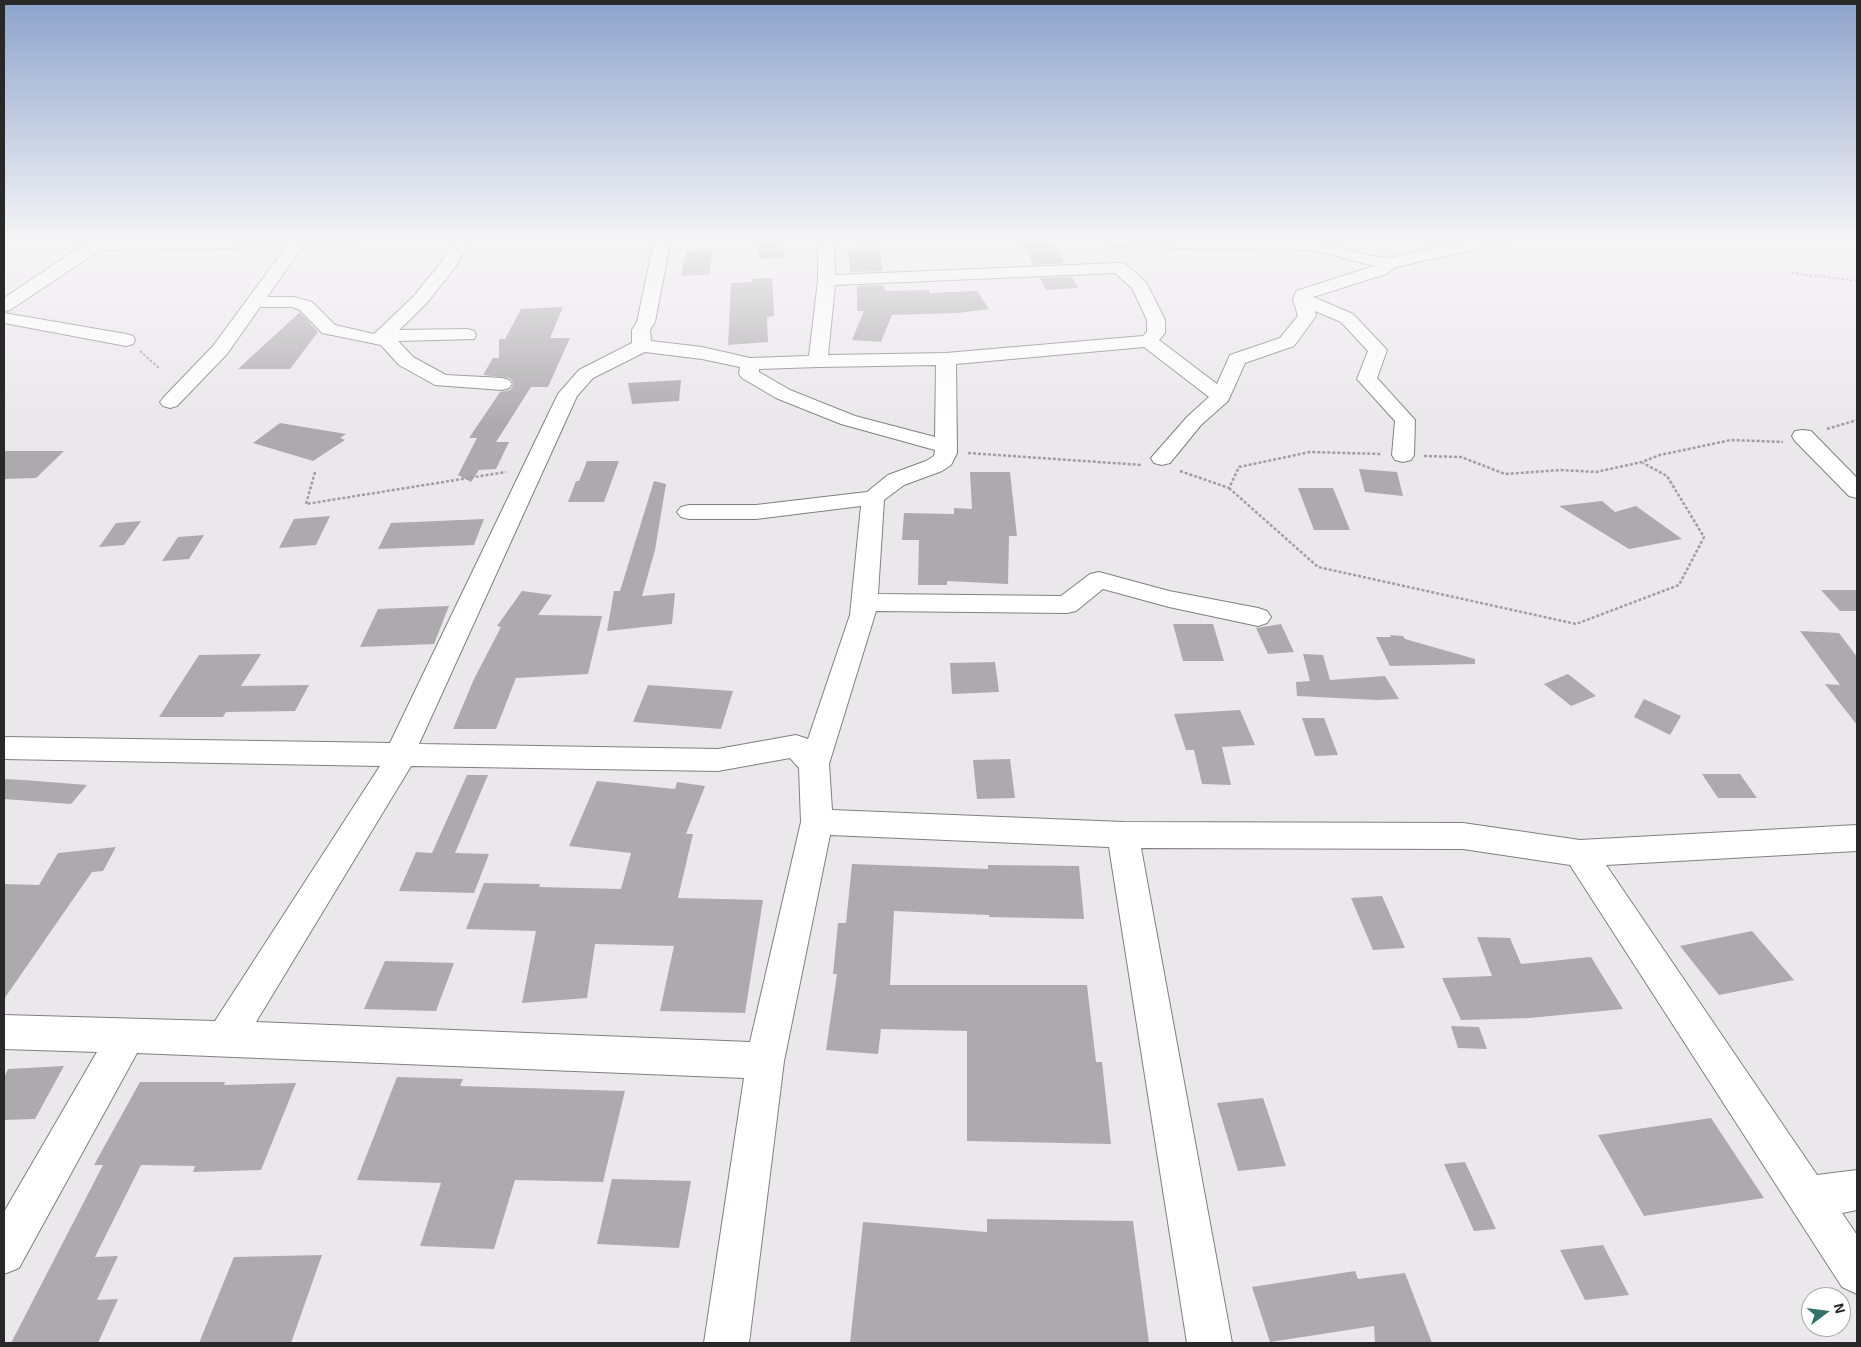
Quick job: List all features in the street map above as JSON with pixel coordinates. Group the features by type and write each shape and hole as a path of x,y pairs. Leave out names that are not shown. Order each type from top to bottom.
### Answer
{"street":[{"path":"170,402 220,350 255,302 294,302 306,306 329,329 378,340 419,301"},
{"path":"642,346 641,330 646,322 650,301"},
{"path":"818,361 825,301"},
{"path":"225,1039 402,755 406,742 568,394 586,374 642,346 702,354 750,364 818,361 946,360 1148,341 1156,333 1156,320 1147,301"},
{"path":"1162,458 1194,421 1221,398 1237,359 1287,342 1307,316 1303,301"},
{"path":"1306,301 1347,318 1378,350 1368,379 1405,420 1403,455"},
{"path":"4,318 126,340"},
{"path":"382,336 467,335"},
{"path":"382,336 406,362 442,381 502,384"},
{"path":"1148,341 1221,398"},
{"path":"689,512 756,512 874,498 896,480 934,466 943,460 947,447 946,360"},
{"path":"750,364 749,374 783,394 848,420 947,447"},
{"path":"1803,436 1857,491"},
{"path":"727,1343 765,1061 817,822 814,764 864,615 874,498"},
{"path":"865,602 1067,604 1099,580 1169,599 1258,617"},
{"path":"4,748 718,760 796,746 814,764"},
{"path":"817,822 1123,835 1463,836 1580,853 1857,838"},
{"path":"1123,835 1209,1343"},
{"path":"1580,853 1857,1272"},
{"path":"4,1032 127,1035 765,1061"},
{"path":"4,1253 127,1035"},
{"path":"1806,1197 1857,1190"}],"path":[{"path":"126,340 160,368"},
{"path":"1229,488 1318,567 1576,624 1679,585 1704,537 1667,476 1642,462"},
{"path":"315,472 306,504 533,468"}],"building":[{"path":"730,301 773,301 774,316 767,317 768,342 728,345"},
{"path":"857,301 984,301 989,309 958,313 892,315 881,342 852,340 864,311 857,311"},
{"path":"563,307 550,338 570,338 548,387 531,387 496,442 509,442 496,469 479,470 471,482 458,475 477,438 469,438 500,392 510,390 514,384 510,378 483,375 493,358 499,358 499,339 505,339 521,309"},
{"path":"300,312 318,332 290,369 238,369"},
{"path":"681,380 679,401 632,404 628,383"},
{"path":"280,423 346,434 340,438 345,440 313,461 253,443"},
{"path":"4,451 64,451 36,478 4,479"},
{"path":"587,461 619,461 604,502 568,502 576,481 579,481"},
{"path":"1359,469 1397,472 1403,496 1365,492"},
{"path":"970,472 1010,472 1017,536 1009,536 1008,584 947,581 947,585 918,585 919,540 902,540 904,513 954,514 954,508 972,509"},
{"path":"654,481 666,484 655,550 642,596 675,593 672,624 607,631 614,591 620,591"},
{"path":"1298,488 1333,488 1350,530 1314,530"},
{"path":"1602,501 1615,512 1636,506 1682,539 1629,549 1559,506"},
{"path":"330,516 316,545 279,548 294,519"},
{"path":"484,519 474,545 378,549 391,523"},
{"path":"141,521 124,545 99,547 116,523"},
{"path":"204,535 189,559 162,561 178,537"},
{"path":"1821,590 1857,590 1857,611 1840,611"},
{"path":"522,591 552,595 538,615 602,616 588,674 516,678 496,729 453,729 474,679 501,627 497,626"},
{"path":"449,606 434,644 360,647 378,609"},
{"path":"1173,624 1213,624 1224,661 1183,661"},
{"path":"1281,624 1294,652 1268,654 1256,628"},
{"path":"1800,631 1839,633 1857,657 1857,725 1825,684 1840,685"},
{"path":"1390,635 1403,636 1405,639 1475,659 1475,664 1390,666 1376,637 1391,637"},
{"path":"261,654 241,686 309,685 295,711 226,712 223,717 159,717 199,655"},
{"path":"1303,654 1323,655 1330,680 1385,676 1399,699 1377,700 1297,696 1296,682 1310,681"},
{"path":"995,662 999,692 952,694 950,663"},
{"path":"1568,674 1596,696 1571,706 1544,684"},
{"path":"648,685 733,691 721,729 633,722"},
{"path":"1644,699 1681,716 1670,735 1634,717"},
{"path":"1240,710 1255,745 1222,747 1231,785 1202,784 1194,750 1186,750 1174,714"},
{"path":"1302,718 1324,718 1338,755 1315,756"},
{"path":"1010,759 1015,798 977,799 973,760"},
{"path":"1702,774 1740,774 1757,798 1718,798"},
{"path":"467,775 488,775 455,853 489,854 474,893 399,891 416,852 432,853"},
{"path":"4,779 87,785 71,804 4,799"},
{"path":"597,781 675,789 677,782 705,786 686,834 693,834 678,898 763,900 745,1013 660,1011 674,946 595,944 587,998 522,1003 536,931 466,929 484,883 540,884 539,887 621,889 631,853 569,846"},
{"path":"116,847 103,871 92,872 4,999 4,884 39,885 58,853"},
{"path":"852,864 988,869 988,865 1079,866 1084,919 989,917 989,915 894,911 890,985 1087,985 1096,1062 1102,1062 1111,1144 967,1141 967,1031 881,1029 878,1054 826,1050 837,974 833,974 838,923 846,923"},
{"path":"1382,896 1405,948 1373,950 1351,898"},
{"path":"1752,931 1794,980 1719,995 1680,946"},
{"path":"1477,937 1510,938 1521,964 1591,957 1623,1009 1529,1018 1461,1020 1442,978 1492,976"},
{"path":"385,961 454,963 436,1011 364,1009"},
{"path":"1451,1026 1479,1027 1487,1049 1458,1048"},
{"path":"64,1066 35,1119 4,1120 4,1077 8,1069"},
{"path":"397,1077 463,1079 460,1086 625,1091 603,1182 515,1180 494,1249 420,1246 441,1183 357,1180"},
{"path":"140,1082 225,1082 224,1085 296,1083 261,1170 193,1172 195,1166 141,1165 95,1257 118,1256 97,1300 118,1299 98,1343 11,1343 103,1165 94,1165"},
{"path":"1263,1098 1286,1166 1238,1171 1217,1103"},
{"path":"1711,1118 1764,1198 1644,1216 1598,1135"},
{"path":"1465,1162 1496,1229 1474,1231 1444,1164"},
{"path":"612,1179 691,1181 679,1248 597,1244"},
{"path":"987,1219 1133,1221 1149,1343 850,1343 863,1222 987,1232"},
{"path":"1603,1245 1629,1295 1585,1300 1560,1250"},
{"path":"322,1255 291,1343 199,1343 234,1257"},
{"path":"1355,1271 1358,1279 1405,1273 1432,1343 1375,1343 1374,1326 1270,1342 1252,1287"}]}
